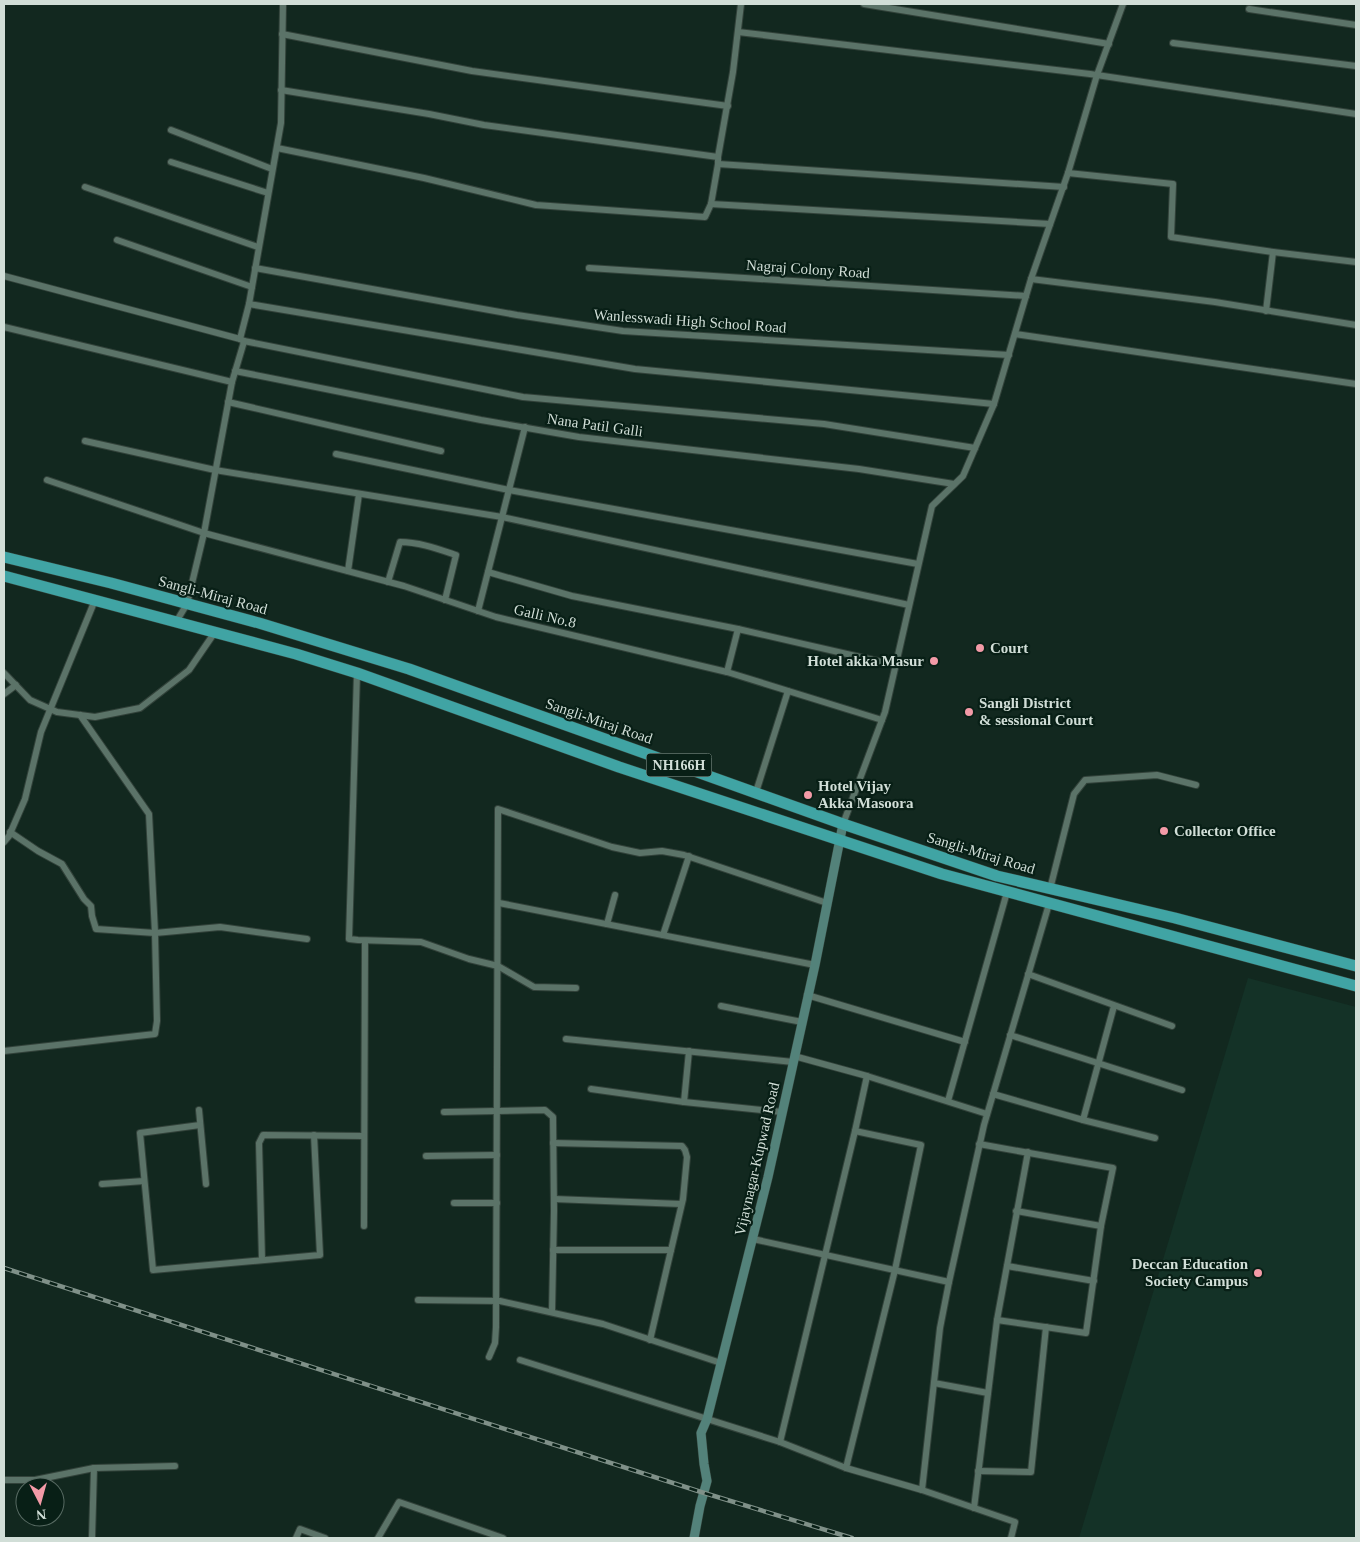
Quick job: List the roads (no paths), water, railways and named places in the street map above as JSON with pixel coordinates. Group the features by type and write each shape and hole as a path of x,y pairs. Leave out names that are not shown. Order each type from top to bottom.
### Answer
{"highway":[{"name":"Sangli-Miraj Road","path":"4,557 111,583 259,623 410,669 843,824 997,876 1175,918 1356,966"},
{"name":"Sangli-Miraj Road","path":"4,576 296,654 357,673 619,767 942,874 1356,986"}],"street":[{"path":"176,622 187,604 204,533 228,402 249,304 277,148 281,123 283,4"},
{"path":"277,148 424,178 536,205 705,217 711,204 728,106 741,4"},
{"path":"864,4 1109,44"},
{"path":"843,824 882,720 932,506 963,476 994,404 1031,279 1064,187 1097,75 1123,4"},
{"path":"1250,9 1356,26"},
{"path":"738,32 1097,75 1356,114"},
{"path":"282,34 472,71 728,106"},
{"path":"1173,42 1356,66"},
{"path":"282,90 484,125 718,161 1064,187"},
{"path":"171,130 272,169"},
{"path":"171,162 268,193"},
{"path":"1068,173 1173,184 1171,236 1273,252 1356,262"},
{"path":"85,187 258,247"},
{"path":"711,204 1050,224"},
{"path":"117,240 252,287"},
{"path":"1266,311 1273,252"},
{"name":"Wanlesswadi High School Road","path":"255,268 517,315 624,331 1009,354"},
{"name":"Nagraj Colony Road","path":"589,268 1026,296"},
{"path":"4,276 242,340 523,397 824,424 975,448"},
{"path":"1031,279 1174,297 1356,325"},
{"path":"249,304 635,369 994,404"},
{"path":"4,327 232,382"},
{"path":"1015,334 1356,384"},
{"name":"Nana Patil Galli","path":"235,370 579,437 840,467 954,484"},
{"path":"228,402 442,451"},
{"path":"478,611 525,427"},
{"path":"85,441 215,470 502,517 909,605"},
{"path":"336,454 509,490 918,564"},
{"name":"Galli No.8","path":"47,480 204,533 388,582 496,617 727,672 882,720"},
{"path":"348,571 359,494"},
{"path":"388,582 400,542 413,542 439,549 456,555 445,600"},
{"path":"488,572 572,596 738,629 895,666"},
{"path":"4,842 25,799 41,732 95,600"},
{"path":"727,672 738,629"},
{"path":"4,673 30,700 57,712 95,717 140,708 189,670 215,632"},
{"path":"357,673 349,939 421,942 469,959 498,966 534,987 576,988"},
{"path":"4,694 16,686"},
{"path":"756,792 788,691"},
{"path":"4,1051 155,1034 157,1021 155,933 149,814 80,715"},
{"path":"1050,889 1074,794 1085,780 1157,775 1196,785"},
{"path":"489,1357 495,1343 496,1301 498,809 612,847 640,853 662,851 689,856 827,903"},
{"name":"Vijaynagar-Kupwad Road","path":"694,1538 707,1481 701,1433 707,1419 753,1239 815,965 843,824"},
{"path":"10,832 38,851 62,864 84,899 91,906 96,929 155,933 220,927 307,939"},
{"path":"663,935 689,856"},
{"path":"948,1101 1007,892"},
{"path":"607,924 615,895"},
{"path":"499,903 815,965"},
{"path":"922,1490 940,1328 949,1282 979,1144 1048,904"},
{"path":"364,1226 365,941"},
{"path":"1028,974 1172,1026"},
{"path":"807,996 964,1042"},
{"path":"721,1006 802,1022"},
{"path":"1083,1120 1114,1006"},
{"path":"1010,1035 1182,1090"},
{"path":"566,1039 794,1059 867,1076 987,1114"},
{"path":"684,1102 689,1051"},
{"path":"780,1442 867,1076"},
{"path":"591,1089 684,1102 782,1112"},
{"path":"993,1094 1083,1120 1155,1138"},
{"path":"198,1110 206,1184"},
{"path":"444,1112 545,1110 553,1117 552,1312"},
{"path":"200,1125 140,1133 153,1270 320,1255 314,1135"},
{"path":"846,1468 895,1270 921,1145 855,1131"},
{"path":"262,1260 259,1143 262,1135 364,1136"},
{"path":"553,1143 682,1146 686,1150 687,1157 681,1204 650,1340"},
{"path":"979,1144 1113,1168 1101,1226 1086,1333 998,1320"},
{"path":"974,1508 998,1320 1028,1152"},
{"path":"426,1156 497,1155"},
{"path":"102,1184 144,1182"},
{"path":"554,1199 681,1204"},
{"path":"454,1203 497,1203"},
{"path":"1016,1211 1101,1226"},
{"path":"753,1239 949,1282"},
{"path":"553,1250 671,1250"},
{"path":"1007,1266 1094,1280"},
{"path":"418,1300 496,1301 552,1312 603,1324 721,1363"},
{"path":"978,1471 1031,1472 1046,1327"},
{"path":"520,1360 780,1442 846,1468 922,1490 1015,1522 1011,1538"},
{"path":"934,1384 988,1393"},
{"path":"4,1480 35,1480 94,1468 175,1466"},
{"path":"92,1538 94,1468"},
{"path":"378,1538 399,1502 503,1538"},
{"path":"296,1538 300,1529 325,1538"}],"railway":[{"path":"4,1268 701,1492 852,1538"}],"place":[{"name":"Court","path":"980,648"},
{"name":"Hotel akka Masur","path":"934,661"},
{"name":"Sangli District & sessional Court","path":"969,712"},
{"name":"Hotel Vijay Akka Masoora","path":"808,795"},
{"name":"Collector Office","path":"1164,831"},
{"name":"Deccan Education Society Campus","path":"1258,1273"}]}
